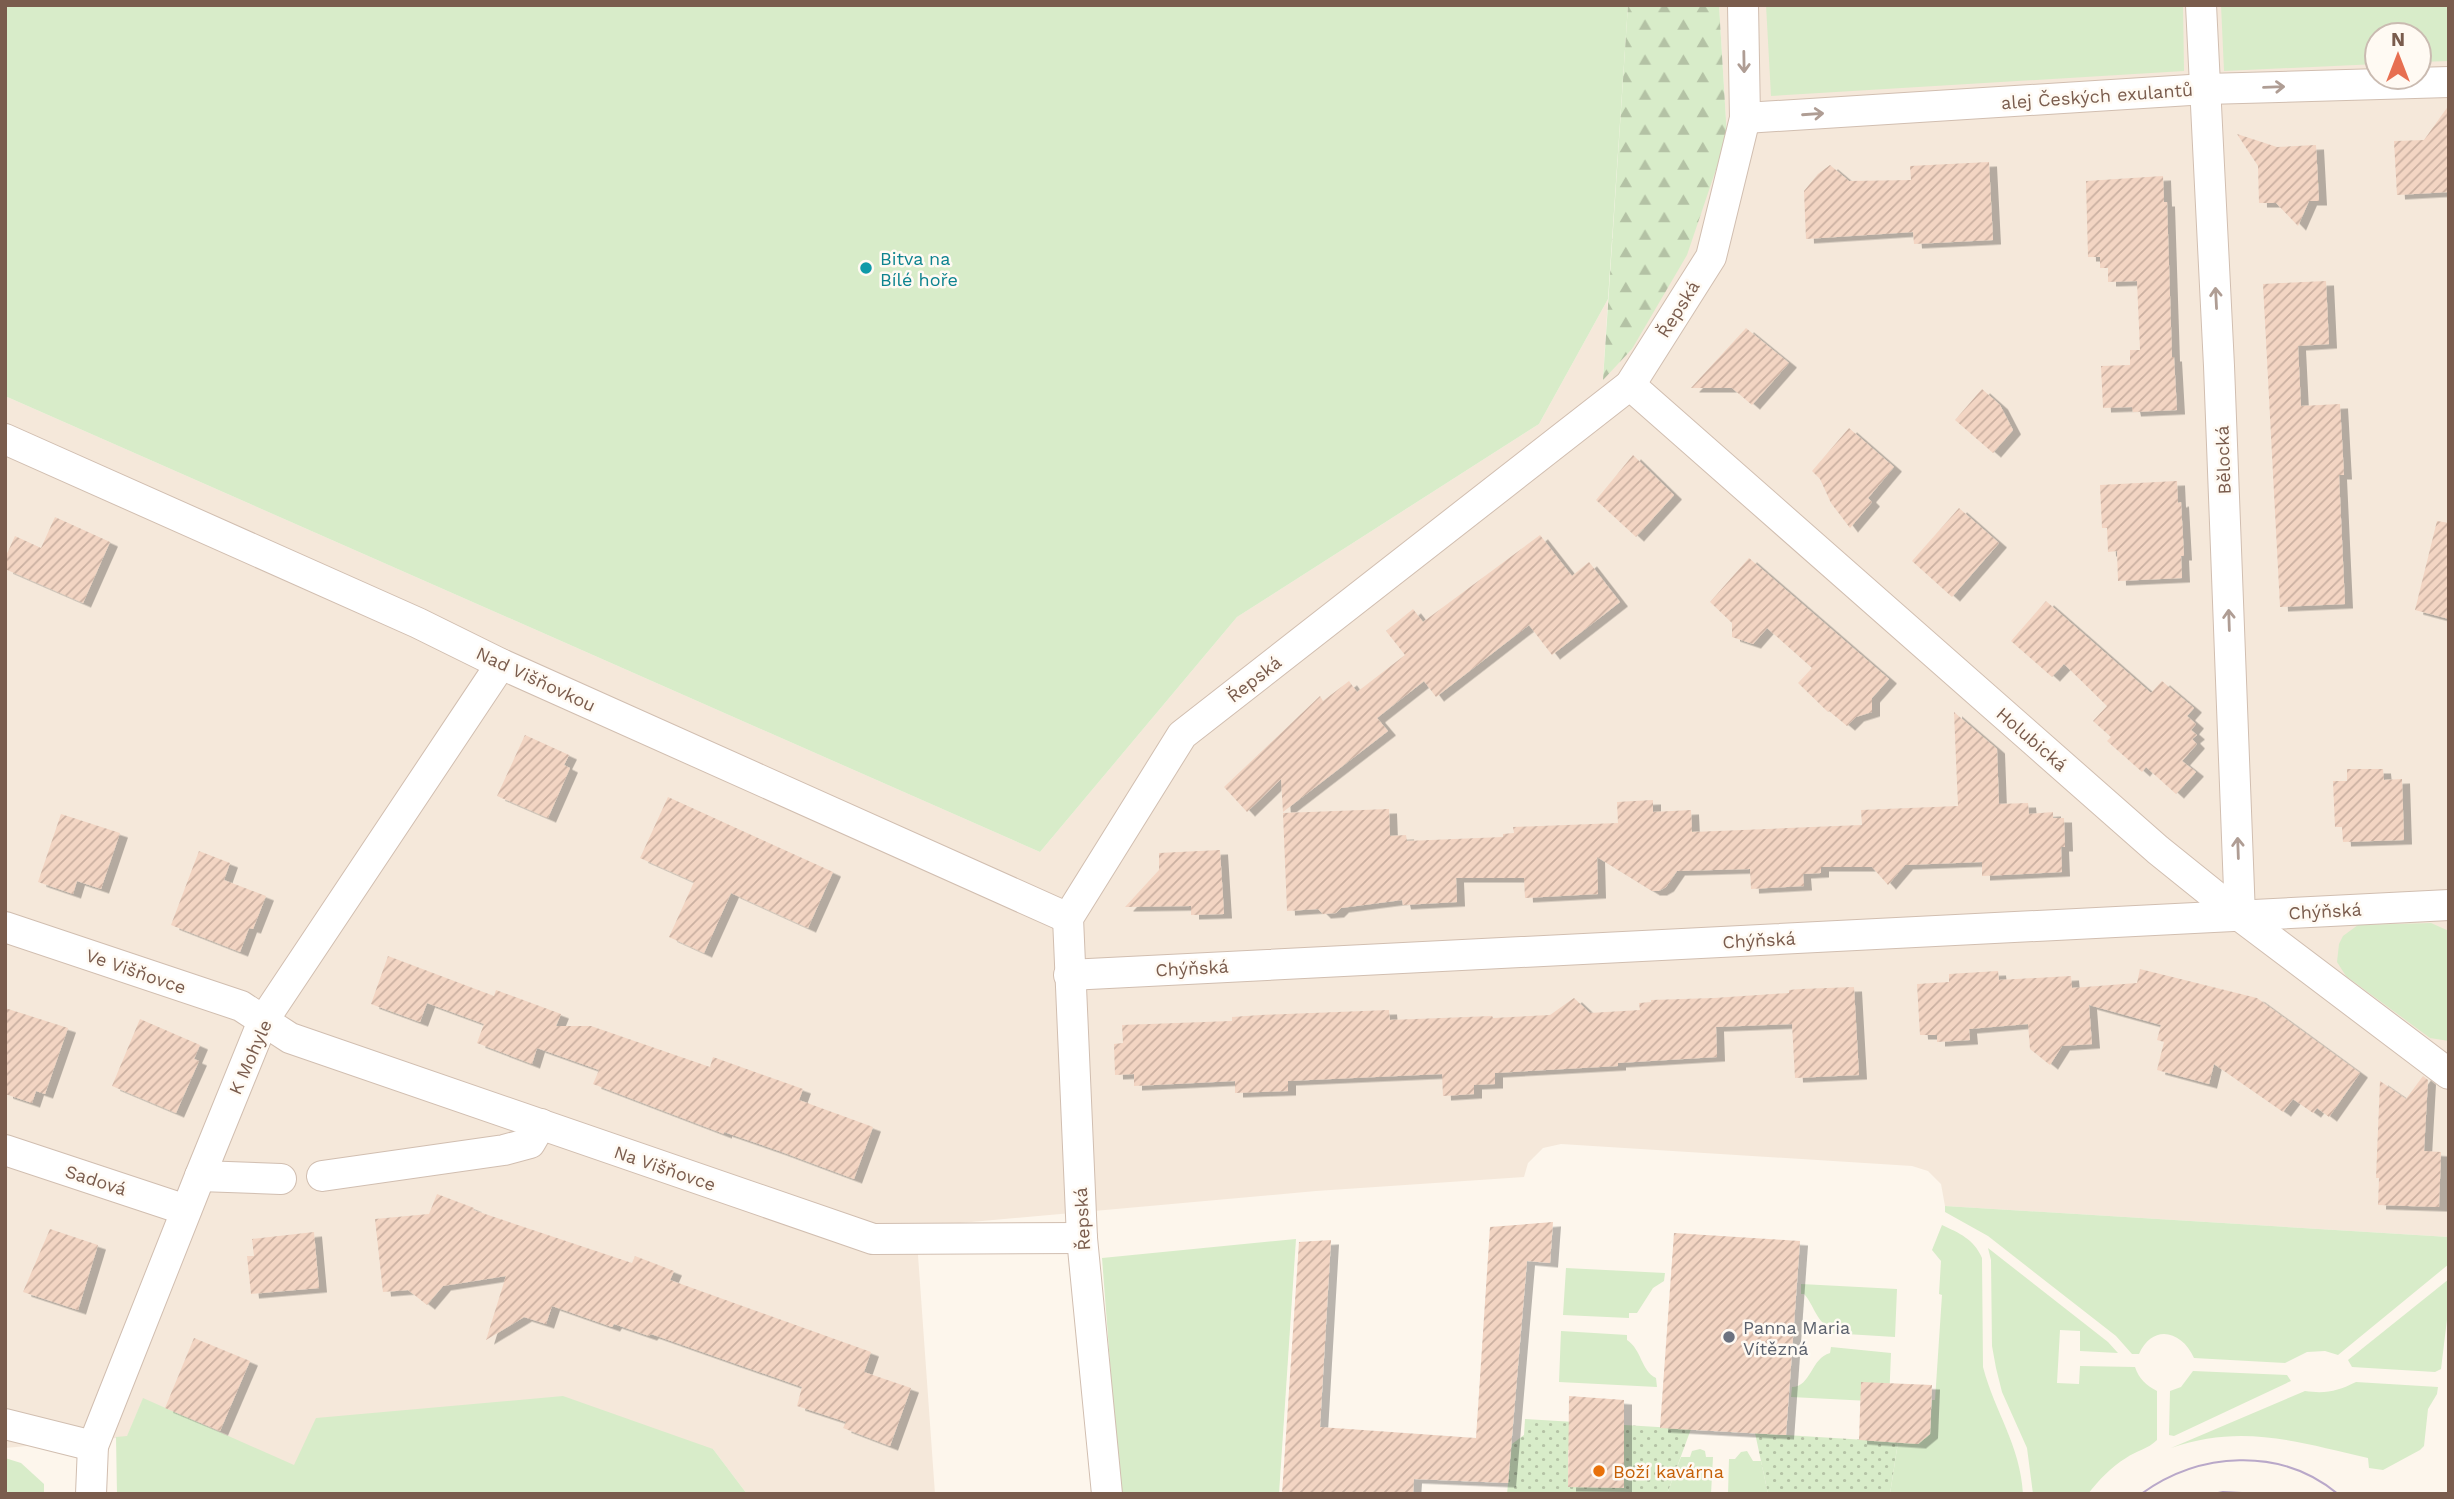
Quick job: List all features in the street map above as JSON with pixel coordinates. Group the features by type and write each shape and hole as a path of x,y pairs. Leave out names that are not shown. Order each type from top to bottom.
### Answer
{"street":[{"name":"Řepská","path":"1107,1494 1082,1238 1068,918 1182,735 1630,385 1711,257 1745,118 1743,5"},
{"name":"Bělocká","path":"2201,5 2219,366 2240,916"},
{"name":"alej Českých exulantů","path":"1745,118 2206,89 2449,82"},
{"name":"Holubická","path":"1630,385 2158,850 2240,916 2449,1074"},
{"name":"Nad Višňovkou","path":"5,439 1068,918"},
{"name":"K Mohyle","path":"91,1494 93,1446 263,1021 501,664"},
{"name":"Chýňská","path":"1069,975 2449,905"},
{"name":"Ve Višňovce","path":"5,927 241,1006 263,1021"},
{"name":"Na Višňovce","path":"263,1021 290,1038 873,1240 1082,1238"},
{"path":"322,1175 504,1150 530,1143 541,1125"},
{"name":"Sadová","path":"5,1150 186,1210"},
{"path":"200,1175 281,1179"},
{"path":"5,1424 93,1446"}],"shaded area":[{"path":"1719,5 2449,5 2449,1237 1945,1206 1941,1184 1928,1171 1912,1166 1561,1144 1543,1148 1528,1163 1524,1177 1316,1191 916,1227 935,1494 747,1494 713,1449 294,1466 143,1399 127,1437 5,1448 5,396 1040,852 1237,617 1539,424 1608,299 1603,379 1632,349 1727,137"}],"green space":[{"path":"5,5 1628,5 1608,299 1539,424 1237,617 1040,852 5,396"},
{"path":"1628,5 1719,5 1727,137 1687,255 1632,349 1603,380"},
{"path":"1766,5 2183,5 2184,71 1771,96"},
{"path":"2221,5 2449,5 2449,61 2433,62 2433,21 2363,21 2363,65 2224,71"},
{"path":"2431,923 2449,931 2449,1041 2430,1038 2346,976 2337,962 2343,936 2358,925"},
{"path":"1945,1206 2449,1237 2449,1264 2338,1355 2325,1351 2307,1352 2285,1363 2194,1358 2182,1342 2167,1334 2152,1338 2139,1354 2132,1354 2116,1336 1988,1236 1945,1212"},
{"path":"1942,1225 1970,1241 1982,1258 1983,1367 2012,1444 2023,1494 1890,1494 1898,1442 1930,1434 1942,1295 1939,1294 1941,1261 1932,1250"},
{"path":"1296,1239 1279,1494 1120,1494 1102,1258"},
{"path":"1988,1248 2108,1342 2118,1353 2080,1351 2080,1331 2060,1330 2057,1383 2079,1384 2080,1366 2135,1367 2143,1381 2157,1391 2157,1440 2115,1465 2088,1494 2033,1494 2027,1448 2002,1392 1996,1368 1992,1346 1991,1260"},
{"path":"1566,1268 1665,1273 1664,1281 1653,1288 1637,1313 1629,1313 1629,1318 1563,1315"},
{"path":"2449,1279 2449,1303 2441,1369 2435,1372 2352,1367 2348,1360"},
{"path":"1801,1284 1897,1289 1895,1337 1830,1333 1830,1328 1821,1321 1807,1298 1801,1294"},
{"path":"1561,1331 1627,1335 1627,1340 1636,1349 1647,1371 1656,1378 1657,1387 1559,1382"},
{"path":"1831,1347 1891,1353 1889,1402 1791,1397 1792,1387 1798,1386 1807,1378 1819,1360 1830,1353"},
{"path":"2193,1371 2287,1375 2291,1381 2174,1436 2169,1435 2170,1391 2181,1387"},
{"path":"2356,1382 2438,1387 2428,1409 2424,1446 2420,1450 2383,1470 2369,1468 2368,1458 2270,1438 2222,1437 2171,1448 2305,1391 2332,1391"},
{"path":"563,1396 713,1449 747,1494 117,1494 116,1437 127,1436 143,1398 294,1465 316,1418"},
{"path":"1525,1419 1691,1429 1667,1494 1507,1494 1512,1444 1524,1435","holes":["1568,1450 1624,1450 1624,1487 1568,1487"]},
{"path":"1755,1433 1898,1442 1890,1494 1768,1494"},
{"path":"1692,1451 1705,1451 1706,1457 1713,1457 1711,1494 1667,1494 1681,1457 1690,1457"},
{"path":"1747,1451 1753,1461 1761,1461 1768,1494 1728,1494 1729,1459 1735,1459 1741,1452"},
{"path":"5,1458 21,1463 44,1484 44,1494 5,1494"}],"building":[{"path":"2449,105 2449,192 2397,195 2394,141 2424,140"},
{"path":"2237,134 2277,147 2316,145 2319,201 2309,201 2298,226 2276,203 2259,203 2258,166"},
{"path":"1989,162 1993,240 1914,244 1913,232 1806,239 1804,191 1818,174 1830,165 1849,181 1911,180 1910,166"},
{"path":"2163,176 2164,202 2167,202 2172,357 2177,410 2133,412 2132,407 2103,408 2101,366 2130,365 2130,350 2140,350 2137,281 2108,282 2108,268 2100,268 2100,257 2088,257 2086,181"},
{"path":"2326,281 2329,344 2298,346 2301,406 2340,404 2344,475 2339,475 2345,604 2280,607 2263,284"},
{"path":"1746,328 1789,363 1752,405 1732,388 1691,388"},
{"path":"1982,389 2000,405 2013,430 1993,453 1955,420"},
{"path":"1849,428 1894,467 1868,498 1872,502 1850,528 1831,503 1820,479 1812,471"},
{"path":"1633,455 1674,495 1636,537 1596,500"},
{"path":"2177,481 2184,556 2181,556 2182,578 2118,581 2117,551 2108,552 2107,528 2102,528 2100,485"},
{"path":"1959,508 1999,543 1952,597 1912,561"},
{"path":"55,517 110,542 83,603 5,569 5,558 15,536 41,548"},
{"path":"2437,521 2449,523 2449,619 2415,610"},
{"path":"1540,535 1572,576 1589,562 1620,602 1552,655 1529,625 1436,697 1424,681 1377,718 1388,731 1283,812 1281,779 1247,812 1224,787 1320,696 1323,701 1349,681 1357,692 1405,655 1386,631 1413,609 1423,622"},
{"path":"1749,558 1889,679 1872,698 1872,712 1856,717 1847,726 1828,712 1798,683 1812,668 1767,628 1753,644 1732,637 1732,623 1710,602"},
{"path":"2046,601 2151,693 2162,681 2194,708 2187,716 2196,724 2191,730 2197,735 2192,739 2197,744 2182,761 2196,772 2176,794 2146,767 2142,772 2107,741 2111,737 2093,721 2107,706 2064,664 2052,677 2011,641"},
{"path":"1954,712 1997,749 1999,804 2028,803 2029,814 2053,812 2053,818 2064,818 2062,872 1982,876 1982,862 1905,865 1888,885 1872,867 1821,867 1821,873 1803,874 1804,886 1751,889 1750,869 1677,871 1666,887 1652,891 1597,857 1598,894 1525,898 1524,878 1456,878 1457,902 1403,905 1402,900 1341,908 1336,913 1323,914 1318,909 1287,911 1283,813 1389,809 1390,836 1406,835 1407,841 1503,837 1503,834 1514,833 1513,827 1618,823 1617,802 1653,800 1653,812 1691,810 1692,832 1862,825 1861,810 1958,806"},
{"path":"525,735 569,755 564,765 570,768 548,818 497,796"},
{"path":"2347,769 2383,769 2384,780 2402,779 2404,840 2343,842 2342,827 2335,827 2333,781 2347,781"},
{"path":"668,797 833,872 808,928 731,893 704,953 669,937 694,882 640,858"},
{"path":"61,814 120,833 101,889 77,881 73,894 38,882"},
{"path":"1220,850 1224,914 1191,915 1191,906 1125,907 1159,870 1159,853"},
{"path":"199,851 230,863 224,880 266,896 253,929 249,928 240,952 171,925"},
{"path":"388,956 494,996 496,990 561,1014 556,1026 591,1026 710,1067 713,1057 803,1089 799,1100 873,1127 854,1179 724,1134 593,1084 599,1070 537,1048 532,1064 477,1043 484,1024 427,1003 420,1022 371,1004"},
{"path":"2140,969 2257,998 2360,1073 2329,1117 2317,1108 2313,1113 2293,1099 2283,1112 2214,1064 2209,1084 2157,1070 2164,1042 2157,1040 2161,1025 2089,1005 2092,1044 2062,1046 2050,1065 2030,1049 2028,1024 1969,1029 1970,1040 1937,1042 1937,1035 1920,1035 1917,984 1949,982 1949,974 1998,971 1999,980 2071,976 2072,988 2137,983"},
{"path":"1854,987 1859,1075 1795,1078 1792,1024 1716,1027 1717,1057 1495,1073 1495,1084 1474,1085 1474,1094 1443,1096 1442,1074 1288,1081 1288,1091 1235,1093 1235,1081 1134,1086 1134,1074 1115,1075 1114,1044 1123,1043 1122,1025 1232,1021 1232,1017 1261,1015 1389,1010 1390,1020 1550,1015 1574,998 1590,1013 1640,1010 1639,1003 1651,1000"},
{"path":"5,1008 68,1028 45,1094 36,1091 32,1103 5,1094"},
{"path":"140,1019 200,1045 194,1059 199,1061 176,1113 112,1086"},
{"path":"2423,1076 2428,1080 2424,1151 2441,1152 2439,1207 2378,1205 2379,1178 2376,1178 2380,1081 2406,1099"},
{"path":"437,1194 474,1208 473,1210 632,1263 635,1256 674,1271 670,1280 871,1352 864,1372 911,1388 890,1446 843,1428 846,1422 797,1406 802,1387 651,1334 649,1336 614,1324 612,1327 552,1306 546,1324 524,1317 486,1340 506,1276 443,1286 427,1305 408,1290 383,1292 375,1219 429,1214"},
{"path":"1553,1222 1550,1263 1527,1261 1508,1483 1414,1479 1413,1494 1282,1494 1299,1242 1331,1240 1320,1427 1476,1438 1490,1227"},
{"path":"50,1229 98,1245 78,1310 23,1292"},
{"path":"314,1232 319,1288 251,1294 247,1256 254,1256 252,1239"},
{"path":"1674,1233 1800,1241 1786,1435 1660,1428"},
{"path":"194,1338 250,1361 220,1431 165,1408"},
{"path":"1861,1382 1932,1385 1930,1434 1918,1444 1859,1440"},
{"path":"1569,1396 1624,1400 1624,1488 1568,1487"}],"tram line":[{"path":"2141,1494 2188,1470 2240,1460 2291,1468 2315,1478 2338,1494"},
{"path":"2213,1494 2261,1494"}],"place":[{"name":"Bitva na Bílé hoře","path":"866,268"},
{"name":"Panna Maria Vítězná","path":"1729,1337"},
{"name":"Boží kavárna","path":"1599,1471"}]}
